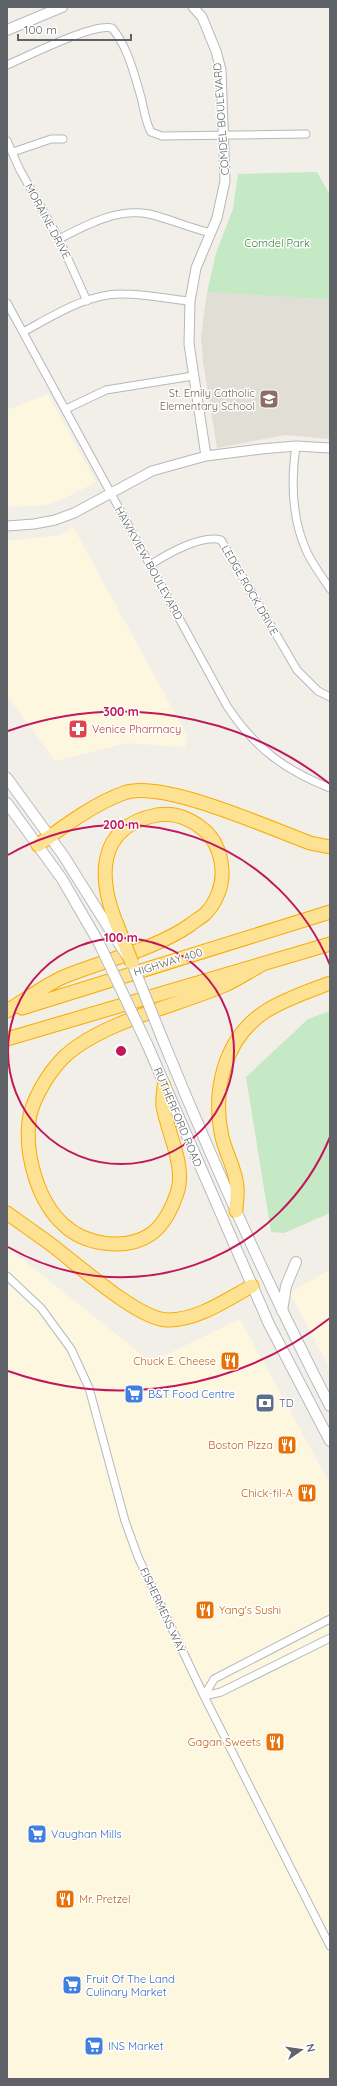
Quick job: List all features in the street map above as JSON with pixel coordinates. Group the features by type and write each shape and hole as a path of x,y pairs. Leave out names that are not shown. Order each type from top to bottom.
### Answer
{"highway":[{"path":"38,845 103,803 125,792 152,791 186,798 310,843 330,847"},
{"path":"7,1012 60,979 179,932 204,914 218,894 222,879 222,864 216,846 207,832 193,821 175,815 144,818 128,826 111,846 104,871 106,892 115,930 132,963"},
{"name":"HIGHWAY 400","path":"7,1012 330,912"},
{"path":"7,1039 330,944"},
{"path":"164,1086 163,1105 177,1160 178,1174 178,1188 170,1214 151,1234 128,1243 105,1243 82,1238 64,1225 49,1207 37,1183 30,1151 29,1121 42,1085 63,1059 86,1040 226,984 263,964"},
{"path":"236,1211 237,1186 222,1138 219,1117 218,1097 221,1074 228,1057 239,1037 265,1011 286,1000 330,983"},
{"path":"7,1213 127,1303 156,1318 167,1320 186,1318 206,1310 252,1286"}],"main road":[{"path":"7,30 62,7"},
{"path":"7,778 115,930"},
{"name":"RUTHERFORD ROAD","path":"7,803 62,879 99,943 147,1044 269,1324 330,1441"},
{"name":"RUTHERFORD ROAD","path":"132,963 162,1038 236,1211 282,1311 330,1406"},
{"path":"282,1311 286,1286 296,1262"},
{"path":"252,1286 264,1273"}],"street":[{"name":"COMDEL BOULEVARD","path":"193,7 202,17 216,51 221,70 225,181 217,218 196,268 190,301 190,344 193,376 206,456"},
{"name":"COMDEL BOULEVARD","path":"202,7 202,17"},
{"path":"7,65 86,32 105,26 112,28 123,46 141,97 146,122 151,132 162,136 223,134 271,136 306,134"},
{"path":"13,152 51,138 64,139"},
{"name":"MORAINE DRIVE","path":"7,141 20,170 59,238 87,301"},
{"path":"59,238 92,223 121,214 135,213 148,214 172,220 210,233"},
{"path":"23,332 53,315 87,301 122,294 190,301"},
{"name":"HAWKVIEW BOULEVARD","path":"7,303 227,706 242,729 275,759 312,780 330,788"},
{"path":"66,409 106,390 193,376"},
{"path":"296,446 293,489 295,509 306,549 330,589"},
{"path":"7,526 34,524 55,520 74,513 152,471 206,456 296,446 330,448"},
{"name":"LEDGE ROCK DRIVE","path":"150,565 177,550 213,537 221,540 297,670 318,691 330,697"},
{"name":"FISHERMENS WAY","path":"7,1276 41,1308 74,1355 89,1388 125,1521 138,1557 204,1696 330,1946"},
{"path":"204,1696 214,1679 330,1619"},
{"path":"204,1696 222,1692 330,1638"}],"shaded area":[{"name":"St. Emily Catholic Elementary School","path":"207,292 330,300 330,439 285,435 217,448 203,362 201,336"},
{"path":"48,394 96,482 59,501 45,505 7,507 7,410"},
{"path":"73,527 187,735 185,747 126,743 55,761 7,695 7,541 61,535"},
{"path":"7,1247 151,1362 240,1319 330,1484 330,2079 7,2079"},
{"path":"330,1269 330,1369 290,1293"}],"green space":[{"name":"Comdel Park","path":"317,172 330,195 330,300 207,292 216,253 233,209 238,174"},
{"path":"330,1011 330,1213 284,1233 271,1232 246,1077 308,1019"}],"place":[{"name":"St. Emily Catholic Elementary School","path":"269,399"},
{"name":"Venice Pharmacy","path":"78,729"},
{"name":"Chuck E. Cheese","path":"230,1361"},
{"name":"B&T Food Centre","path":"134,1394"},
{"name":"TD","path":"265,1403"},
{"name":"Boston Pizza","path":"287,1445"},
{"name":"Chick-fil-A","path":"307,1493"},
{"name":"Yang's Sushi","path":"205,1610"},
{"name":"Gagan Sweets","path":"275,1742"},
{"name":"Vaughan Mills","path":"37,1834"},
{"name":"Mr. Pretzel","path":"65,1899"},
{"name":"Fruit Of The Land Culinary Market","path":"72,1985"},
{"name":"INS Market","path":"94,2046"}]}
